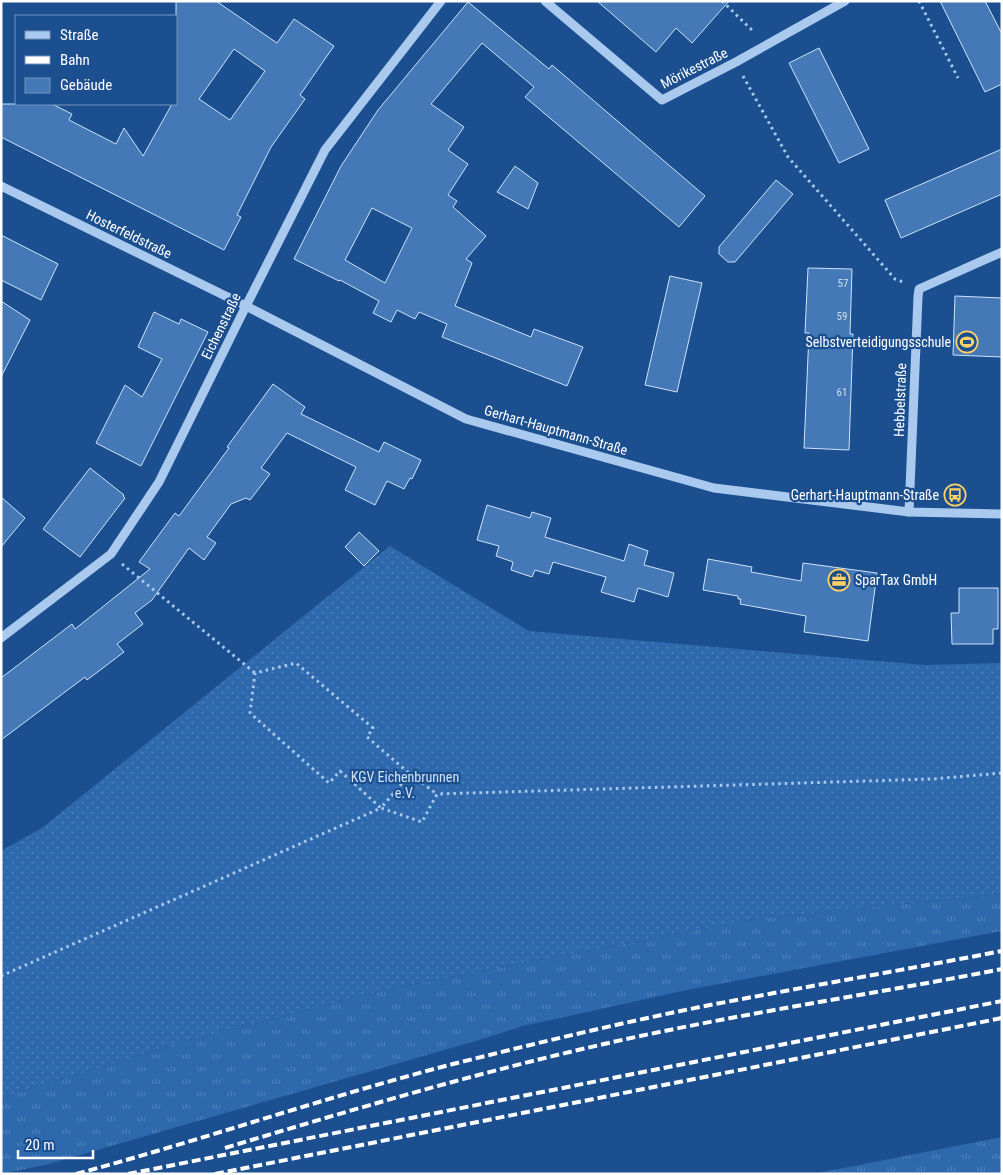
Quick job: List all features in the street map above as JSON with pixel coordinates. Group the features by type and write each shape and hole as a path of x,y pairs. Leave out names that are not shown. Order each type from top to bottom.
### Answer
{"street":[{"name":"Eichenstraße","path":"1,638 111,554 159,482 325,150 441,1"},
{"name":"Mörikestraße","path":"545,1 662,100 736,62 845,1"},
{"name":"Hosterfeldstraße","path":"1,186 246,306"},
{"path":"919,289 1002,252"},
{"name":"Hebbelstraße","path":"909,512 919,289"},
{"name":"Gerhart-Hauptmann-Straße","path":"246,306 466,419 714,488 909,512 1002,514"}],"path":[{"path":"722,1 766,44"},
{"path":"919,1 958,78"},
{"path":"736,62 788,157 895,279 919,289"},
{"path":"111,554 255,673"},
{"path":"255,673 296,663 373,728 367,736 410,774 437,794 923,779 1002,773"},
{"path":"255,673 250,713 329,783 340,772 381,808 422,822 437,794"},
{"path":"1,976 381,808 410,774"}],"green space":[{"name":"KGV Eichenbrunnen e.V.","path":"390,546 529,631 925,665 1002,663 1002,894 754,919 393,988 181,1042 1,1098 1,851 42,828"},
{"path":"1002,894 1002,931 687,990 523,1026 45,1165 1,1174 1,1098 181,1042 393,988 754,919"},
{"path":"1002,1137 1002,1174 813,1174"}],"building":[{"path":"176,1 216,1 277,43 294,19 334,46 300,95 305,99 271,147 237,215 241,217 224,250 1,137 1,104 54,105 72,114 69,120 116,144 124,128 143,156 171,105 178,105 178,15 176,15","holes":["234,49 265,71 230,120 199,99"]},
{"path":"597,1 729,1 692,43 676,28 656,52"},
{"path":"940,1 985,1 1002,34 1002,84 985,92"},
{"path":"468,2 549,69 552,65 705,196 679,227 525,97 534,87 482,43 431,104 464,127 448,150 468,164 448,195 457,201 453,207 486,236 466,259 472,263 455,306 531,337 534,329 583,347 567,386 442,337 447,324 419,312 415,319 397,310 391,322 373,313 379,301 340,280 294,259 341,166 378,110","holes":["372,208 412,228 385,283 345,260"]},
{"path":"819,48 869,149 839,163 789,63"},
{"path":"1002,149 1002,194 901,238 885,200"},
{"path":"515,166 538,183 528,209 497,192"},
{"path":"776,180 793,194 735,262 728,262 719,254 719,247"},
{"path":"1,235 58,264 41,300 1,280"},
{"path":"808,268 852,269 850,334 853,334 849,450 804,448 809,333 805,333"},
{"path":"670,276 702,283 677,392 645,385"},
{"path":"955,296 1002,298 1002,357 953,355"},
{"path":"1,301 30,320 1,377"},
{"path":"154,312 179,324 181,319 208,332 141,466 96,443 125,385 142,397 162,359 138,347"},
{"path":"273,384 305,407 301,414 379,452 384,442 421,460 412,479 410,478 404,489 387,481 375,505 345,490 356,467 287,433 261,468 270,474 250,500 246,498 231,504 207,537 216,543 204,560 189,548 152,600 135,613 143,624 117,644 124,652 87,680 85,677 1,740 1,678 72,624 75,629 150,569 139,562 175,513 179,516"},
{"path":"90,468 124,495 125,498 80,557 43,529"},
{"path":"1,497 25,518 1,547"},
{"path":"487,505 530,518 532,512 551,518 545,537 624,561 629,544 648,551 644,565 674,573 668,597 638,588 634,602 601,592 606,577 553,562 549,574 535,570 532,577 511,570 513,562 496,556 499,546 477,540"},
{"path":"359,532 379,551 364,566 345,547"},
{"path":"708,559 752,567 751,572 801,581 803,563 877,573 868,641 804,632 806,616 740,604 741,599 738,599 738,596 703,590"},
{"path":"959,588 998,588 998,629 993,629 993,644 952,644 951,613 959,613"}],"railway":[{"path":"76,1174 406,1077 547,1041 705,1006 1002,951"},
{"path":"225,1148 367,1106 556,1055 703,1023 1002,969"},
{"path":"128,1174 1002,1001"},
{"path":"215,1174 1002,1018"}],"place":[{"name":"Selbstverteidigungsschule","path":"967,342"},
{"name":"Gerhart-Hauptmann-Straße","path":"955,495"},
{"name":"SparTax GmbH","path":"839,580"}]}
